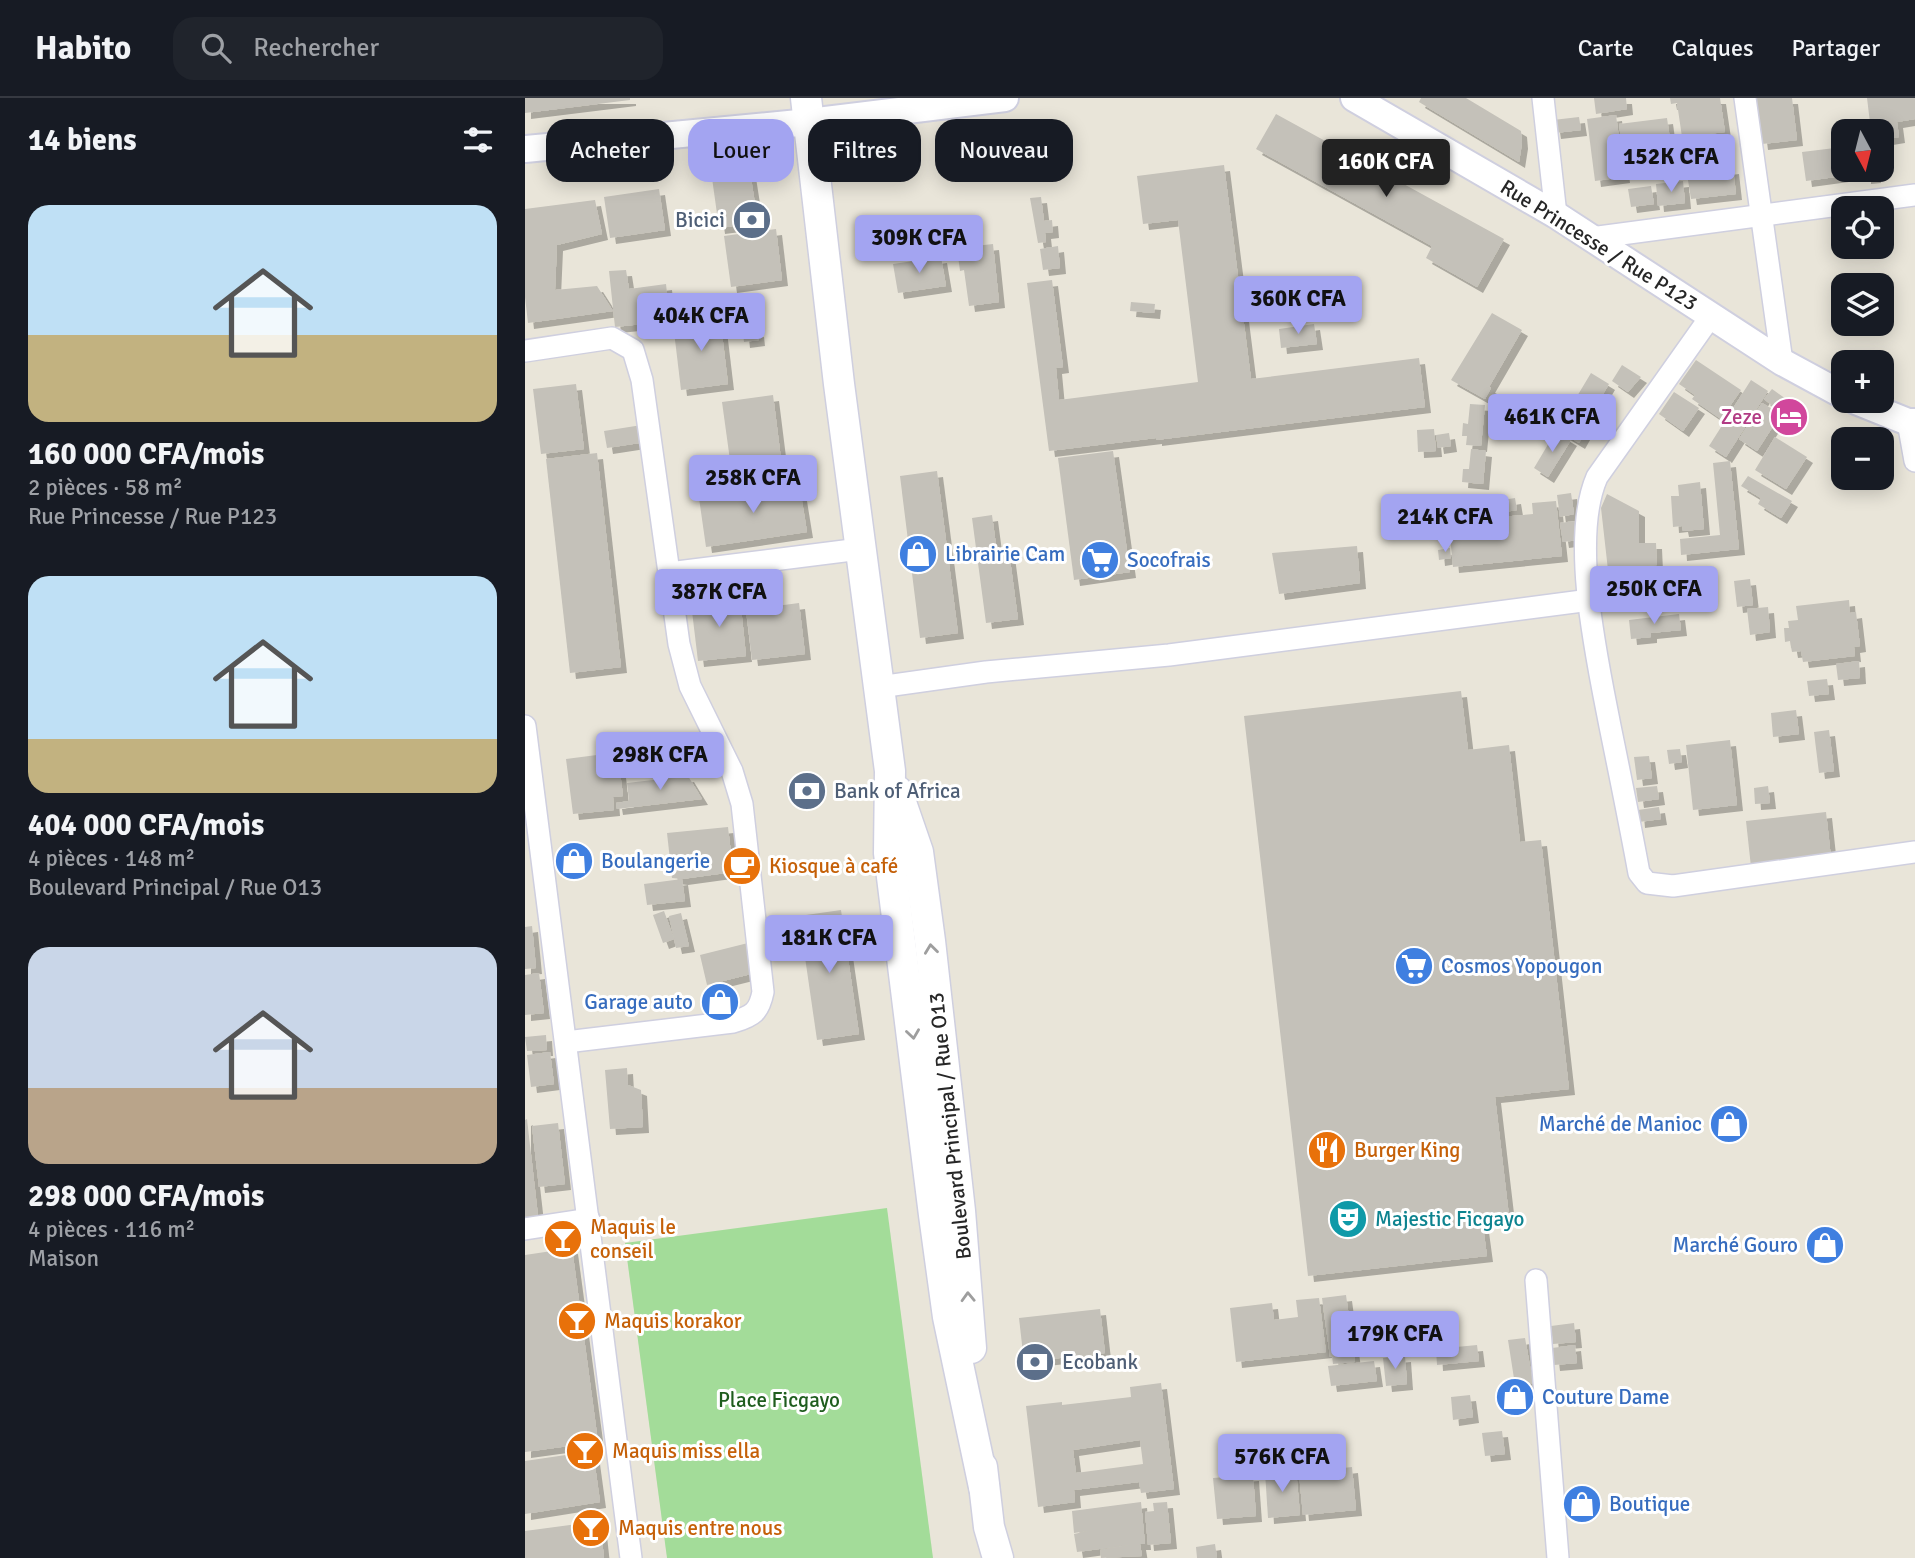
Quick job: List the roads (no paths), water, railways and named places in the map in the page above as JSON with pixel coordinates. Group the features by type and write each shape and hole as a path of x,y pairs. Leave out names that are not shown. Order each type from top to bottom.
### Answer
{"main road":[{"name":"Boulevard Principal / Rue O13","path":"807,110 860,549 890,771 918,852 930,941 960,1211 984,1487 989,1527 998,1558"}],"street":[{"path":"525,149 807,110 1005,98"},
{"name":"Rue Princesse / Rue P123","path":"1354,98 1556,215 1782,362 1831,389"},
{"path":"1543,98 1556,215"},
{"path":"1745,98 1782,362"},
{"path":"1591,238 1915,195"},
{"path":"1711,316 1591,489 1585,559 1590,600 1597,656 1639,873 1647,883 1673,886 1915,852"},
{"path":"525,351 611,338 633,350 642,380 679,644 690,685 732,771 742,804 763,992 761,1006 750,1017 733,1023 566,1042"},
{"path":"1887,413 1911,422 1915,461"},
{"path":"669,573 860,549"},
{"path":"879,687 986,672 1169,655 1590,600"},
{"path":"525,726 631,1558"},
{"path":"525,1229 589,1219"},
{"path":"1536,1280 1558,1558"}],"place":[{"name":"Bicici","path":"752,220"},
{"name":"Zeze","path":"1789,417"},
{"name":"Librairie Cam","path":"918,554"},
{"name":"Socofrais","path":"1100,560"},
{"name":"Bank of Africa","path":"807,791"},
{"name":"Boulangerie","path":"574,861"},
{"name":"Kiosque à café","path":"742,866"},
{"name":"Cosmos Yopougon","path":"1414,966"},
{"name":"Garage auto","path":"720,1002"},
{"name":"Marché de Manioc","path":"1729,1124"},
{"name":"Burger King","path":"1327,1150"},
{"name":"Majestic Ficgayo","path":"1348,1219"},
{"name":"Maquis le conseil","path":"563,1239"},
{"name":"Marché Gouro","path":"1825,1245"},
{"name":"Maquis korakor","path":"577,1321"},
{"name":"Ecobank","path":"1035,1362"},
{"name":"Couture Dame","path":"1515,1397"},
{"name":"Maquis miss ella","path":"585,1451"},
{"name":"Boutique","path":"1582,1504"},
{"name":"Maquis entre nous","path":"591,1528"}],"park label":[{"name":"Place Ficgayo","path":"779,1400"}]}
